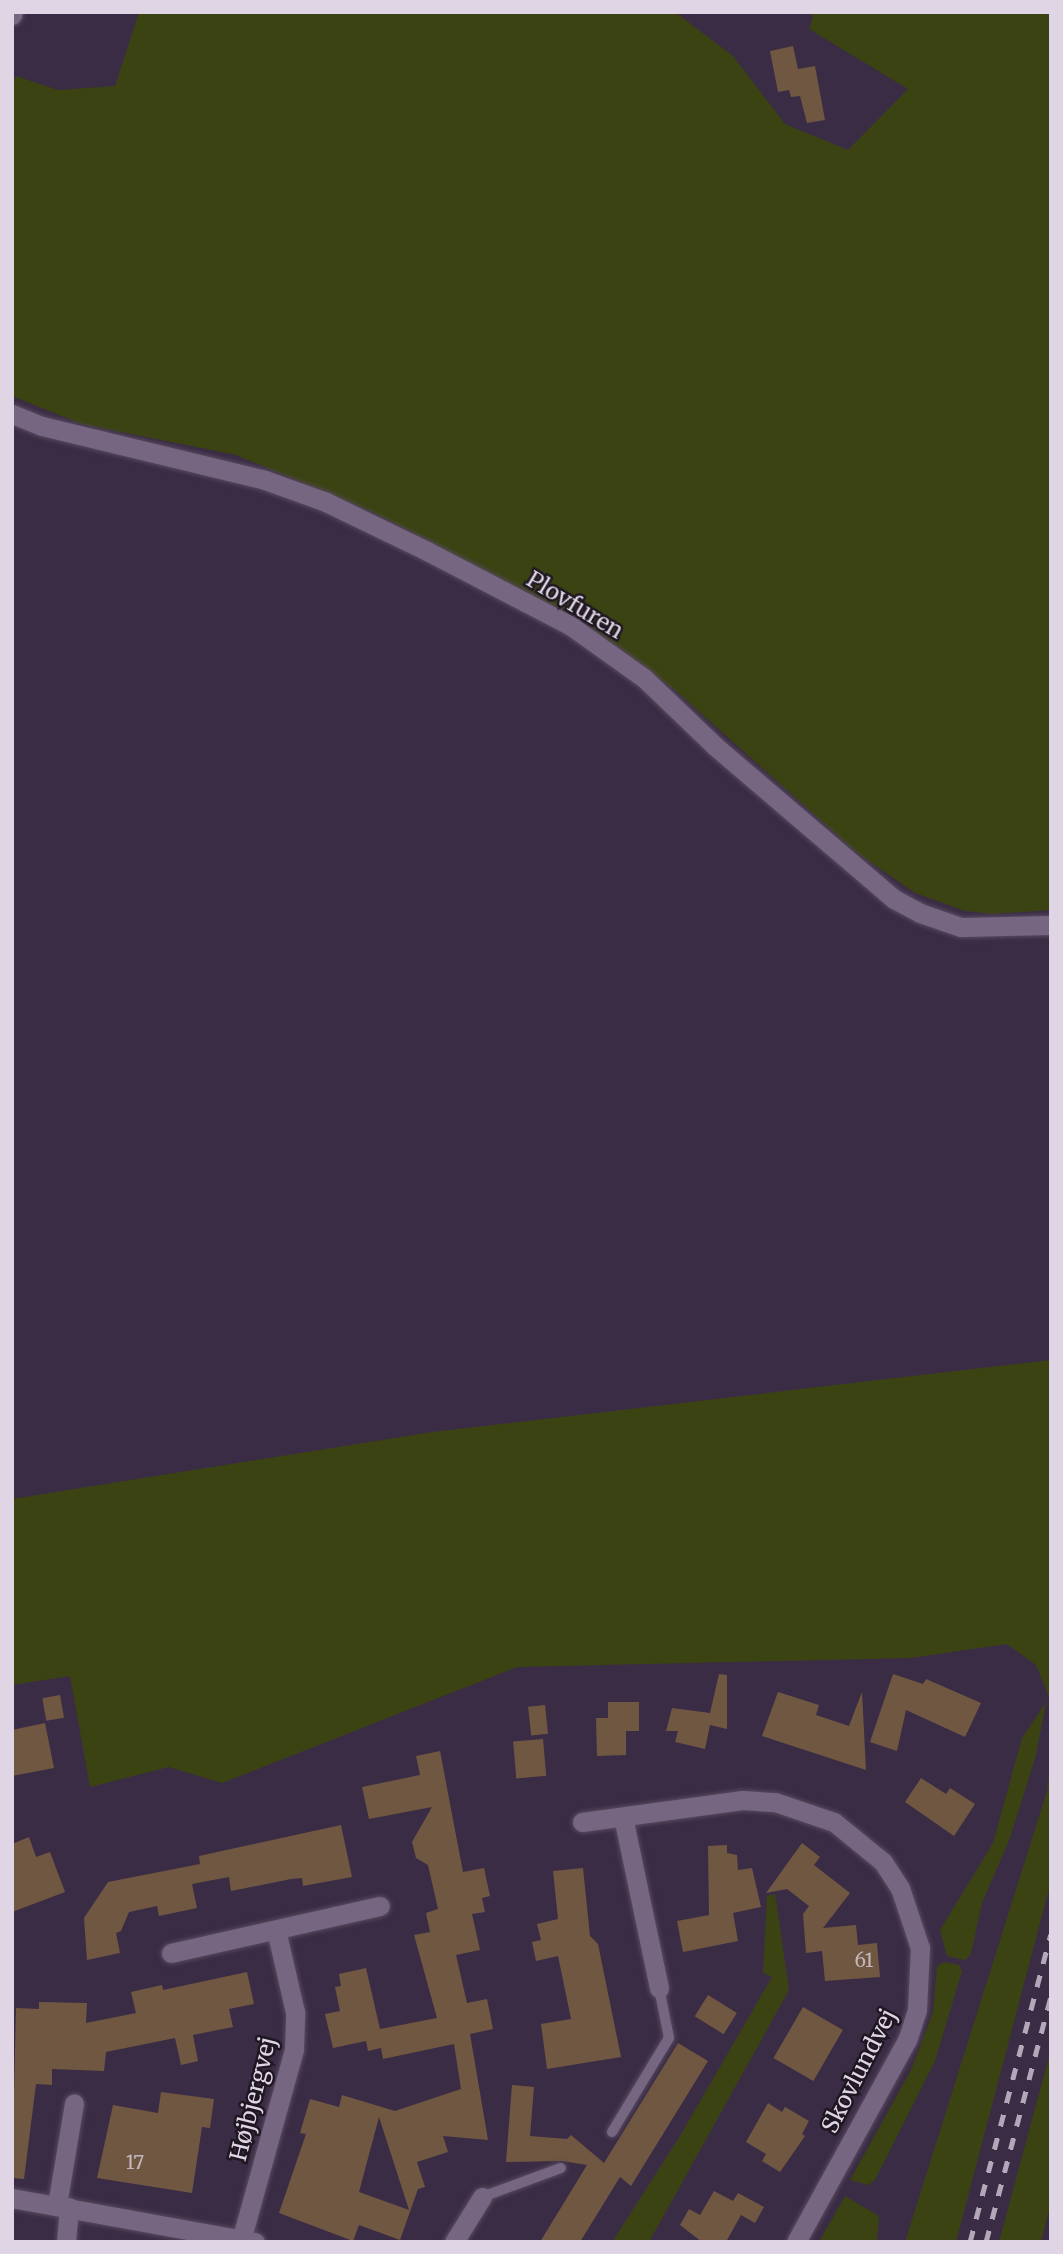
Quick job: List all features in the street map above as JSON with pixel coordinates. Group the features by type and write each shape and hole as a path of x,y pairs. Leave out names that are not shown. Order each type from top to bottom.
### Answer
{"street":[{"name":"Plovfuren","path":"12,414 42,426 265,480 326,502 427,551 571,626 644,678 716,747 894,899 920,914 961,927 1051,925"},
{"name":"Skovlundvej","path":"582,1822 743,1800 806,1809 843,1828 883,1861 913,1917 921,1979 906,2040 796,2242"},
{"path":"623,1817 659,1988"},
{"path":"171,1953 380,1906"},
{"name":"Højbjergvej","path":"12,2198 249,2240 294,2049 295,2012 276,1930"},
{"path":"65,2242 62,2206 74,2103"},
{"path":"454,2242 482,2197"}],"lane":[{"path":"612,2132 668,2038 659,1988"},
{"path":"482,2197 562,2168"}],"green space":[{"path":"139,12 675,12 733,56 785,124 848,150 908,89 809,29 814,12 1051,12 1051,910 993,914 965,911 915,893 857,853 676,691 582,621 372,512 236,455 81,424 12,396 12,85 16,76 58,90 115,86"},
{"path":"1051,1360 1051,1702 1036,1665 1007,1644 910,1658 517,1667 222,1783 169,1767 90,1787 70,1676 12,1685 12,1499 432,1432"},
{"path":"1046,1702 1036,1755 1010,1838 982,1903 971,1954 965,1960 947,1956 940,1930 993,1843 1022,1738"},
{"path":"1051,1759 1051,1881 956,2242 905,2242 1047,1791"},
{"path":"775,1894 789,1990 649,2242 612,2242 680,2136 772,1977 763,1973 767,1896"},
{"path":"945,1962 959,1965 962,1971 935,2061 875,2180 868,2185 850,2180 911,2070 933,2012 937,1966"},
{"path":"1051,2049 1051,2202 1041,2242 999,2242"},
{"path":"845,2196 879,2216 877,2242 819,2242"}],"building":[{"path":"793,46 798,69 815,66 825,120 807,123 800,96 791,97 789,90 778,92 770,51"},
{"path":"719,1674 727,1675 727,1729 710,1725 705,1749 675,1742 678,1731 666,1731 672,1708 710,1713"},
{"path":"893,1674 923,1684 926,1679 981,1703 965,1737 906,1710 897,1751 870,1742"},
{"path":"778,1692 819,1705 816,1715 849,1726 862,1692 866,1770 762,1736"},
{"path":"60,1695 64,1718 46,1721 42,1698"},
{"path":"608,1702 639,1702 639,1731 626,1731 626,1755 597,1756 596,1718 608,1718"},
{"path":"545,1705 548,1734 531,1736 528,1707"},
{"path":"45,1723 54,1768 12,1776 12,1730"},
{"path":"543,1739 546,1776 516,1778 513,1742"},
{"path":"440,1751 463,1872 484,1868 490,1896 482,1898 485,1912 472,1914 480,1950 456,1955 467,2003 487,1999 493,2029 470,2034 488,2140 443,2136 448,2152 417,2162 425,2187 418,2189 400,2240 359,2225 353,2241 279,2213 306,2134 300,2133 310,2099 339,2107 342,2095 395,2111 461,2089 454,2044 383,2059 381,2048 368,2051 366,2041 333,2048 325,2014 340,2011 335,1987 341,1986 339,1974 366,1968 380,2029 437,2018 414,1935 430,1932 426,1913 438,1909 428,1865 416,1858 412,1842 432,1807 369,1819 362,1787 420,1775 416,1756","holes":["379,2117 409,2210 359,2192"]},
{"path":"921,1778 946,1794 950,1788 975,1804 954,1836 905,1802"},
{"path":"341,1825 352,1877 303,1886 302,1878 291,1879 231,1891 229,1877 192,1884 197,1908 159,1916 157,1906 129,1912 121,1931 116,1933 120,1953 87,1960 84,1918 108,1882 200,1864 199,1856"},
{"path":"29,1837 36,1857 50,1852 65,1892 12,1912 12,1844"},
{"path":"802,1843 820,1857 814,1865 850,1893 823,1928 856,1925 858,1945 877,1943 880,1977 825,1981 822,1951 806,1953 803,1914 809,1906 787,1889 766,1893"},
{"path":"727,1845 727,1853 737,1855 738,1870 752,1868 761,1907 733,1913 738,1941 683,1952 677,1921 709,1915 708,1846"},
{"path":"583,1868 590,1936 598,1944 621,2057 547,2069 541,2024 571,2019 558,1956 536,1961 532,1942 541,1940 537,1924 558,1919 553,1871"},
{"path":"247,1972 254,2004 229,2009 233,2027 193,2035 198,2061 181,2065 175,2038 106,2052 104,2071 52,2069 52,2085 36,2084 24,2179 12,2178 16,2008 39,2009 39,2002 87,2003 86,2023 136,2013 131,1992 162,1985 163,1990"},
{"path":"708,1995 737,2013 724,2034 695,2016"},
{"path":"803,2007 843,2030 813,2081 774,2058"},
{"path":"678,2043 708,2061 631,2186 620,2177 580,2242 540,2242 587,2165 562,2161 506,2162 512,2085 534,2087 530,2136 567,2139 571,2135 604,2163"},
{"path":"161,2092 214,2099 210,2128 202,2127 192,2193 97,2178 113,2105 158,2113"},
{"path":"768,2103 782,2112 785,2107 809,2121 802,2134 805,2136 780,2172 762,2161 766,2154 746,2142"},
{"path":"714,2191 733,2201 738,2193 764,2207 755,2223 741,2215 726,2242 702,2242 680,2225 689,2209 700,2215"}],"railway":[{"path":"970,2242 1051,1934"},
{"path":"986,2242 1051,1996"}]}
